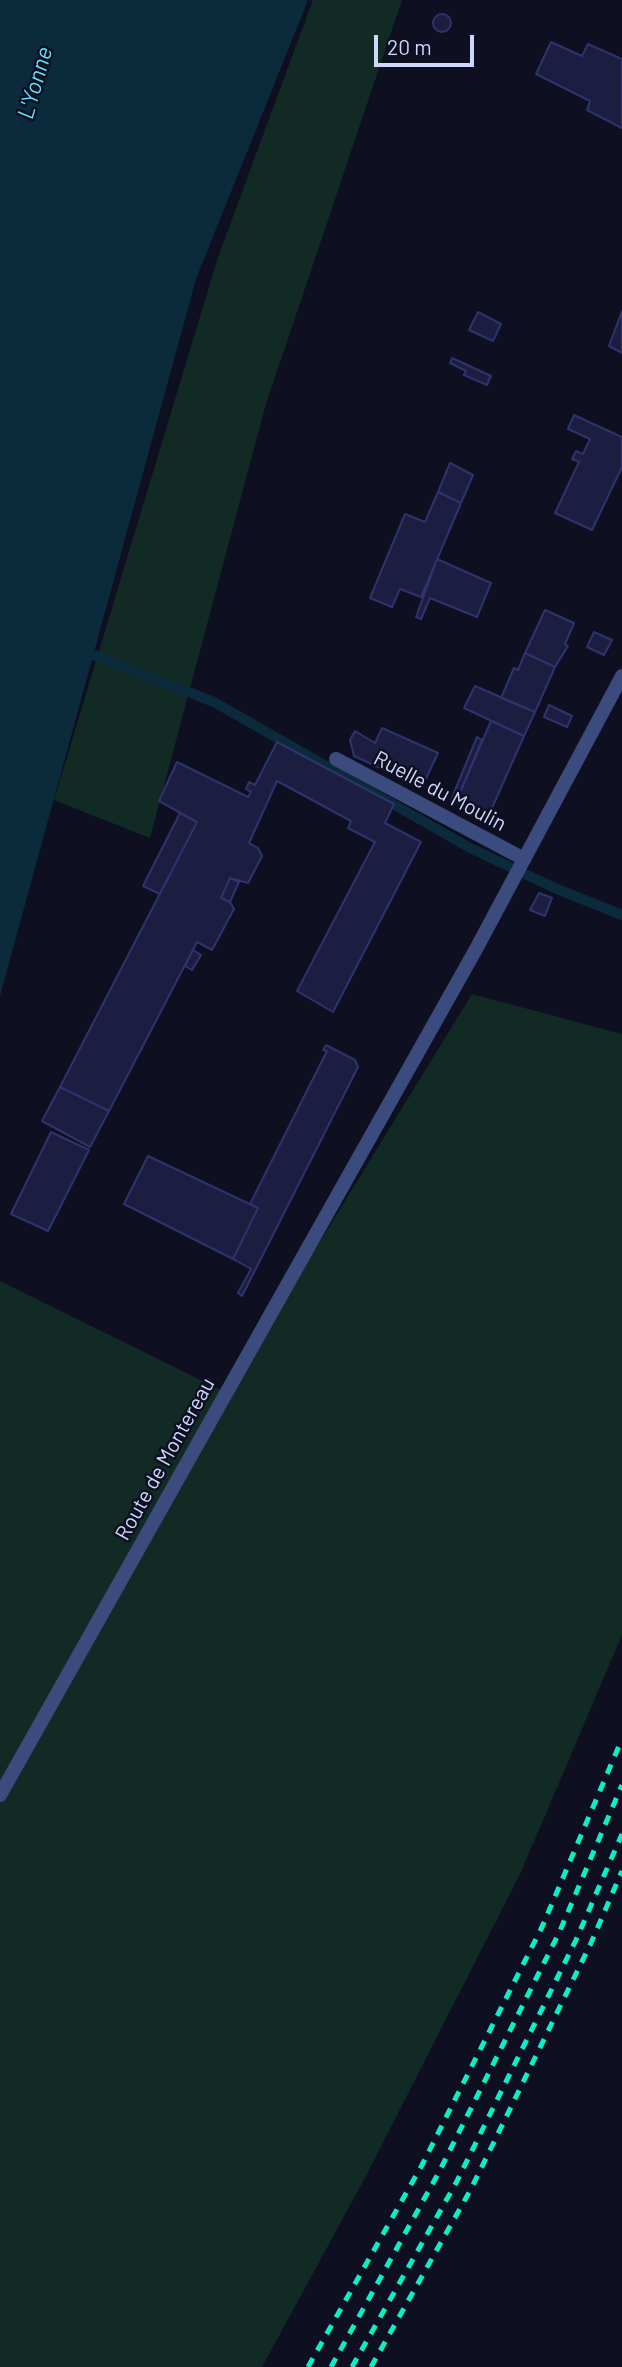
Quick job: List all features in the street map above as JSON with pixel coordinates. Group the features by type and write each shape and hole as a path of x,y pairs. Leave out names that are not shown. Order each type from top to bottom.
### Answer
{"street":[{"name":"Route de Montereau","path":"0,1795 367,1143 622,676"},
{"name":"Ruelle du Moulin","path":"336,759 524,859"}],"green space":[{"path":"313,0 402,0 265,407 150,838 54,800 218,257"},
{"path":"472,994 622,1034 622,1635 521,1872 367,2174 262,2367 0,2367 0,1281 227,1393"}],"water":[{"name":"L'Yonne","path":"0,0 308,0 196,279 0,996"}],"building":[{"path":"442,14 448,17 451,23 448,29 442,32 436,29 433,23 436,17"},
{"path":"551,42 582,56 588,44 622,59 622,128 587,110 590,101 536,74"},
{"path":"622,311 622,353 609,346"},
{"path":"478,312 501,324 493,341 469,330"},
{"path":"452,358 491,376 487,385 464,375 466,371 450,363"},
{"path":"574,415 622,437 622,467 592,530 555,513 579,462 572,459 576,451 583,454 590,439 568,429"},
{"path":"450,463 473,475 461,503 438,492"},
{"path":"438,492 461,503 421,597 400,589 392,607 370,598 405,514 425,522"},
{"path":"437,559 491,583 477,617 430,598 421,619 416,617"},
{"path":"545,610 574,623 565,644 568,646 555,667 525,653"},
{"path":"594,632 612,640 604,655 587,647"},
{"path":"525,653 555,667 535,712 501,698 514,668 518,670"},
{"path":"475,686 535,712 524,736 464,708"},
{"path":"549,705 572,716 567,727 544,717"},
{"path":"491,721 524,736 488,817 456,802"},
{"path":"382,728 438,753 422,787 354,756 350,740 355,731 375,743"},
{"path":"477,737 482,740 456,802 451,800"},
{"path":"277,742 394,804 385,823 421,842 333,1012 297,991 375,842 348,828 351,821 277,781 249,843 258,848 262,856 248,883 230,878 221,898 230,902 234,909 212,950 197,942 109,1111 60,1087 197,822 159,801 177,762 248,797 251,792 246,789 249,782 255,785"},
{"path":"180,813 197,822 160,894 143,886"},
{"path":"230,878 239,882 230,902 221,898"},
{"path":"539,893 552,898 545,916 530,910"},
{"path":"193,950 201,955 192,970 185,966"},
{"path":"326,1045 355,1060 358,1067 242,1296 238,1293 251,1269 233,1259 258,1208 250,1204 327,1051 323,1050"},
{"path":"60,1087 109,1111 90,1147 42,1121"},
{"path":"51,1132 89,1150 48,1231 11,1214"},
{"path":"148,1156 258,1208 233,1259 124,1204"}],"waterway":[{"path":"83,651 214,702 470,848 557,889 622,915"}],"railway":[{"path":"308,2367 422,2165 542,1927 622,1739"},
{"path":"331,2367 438,2174 559,1933 622,1785"},
{"path":"352,2367 456,2183 576,1940 622,1834"},
{"path":"371,2367 471,2189 591,1943 622,1871"}]}
